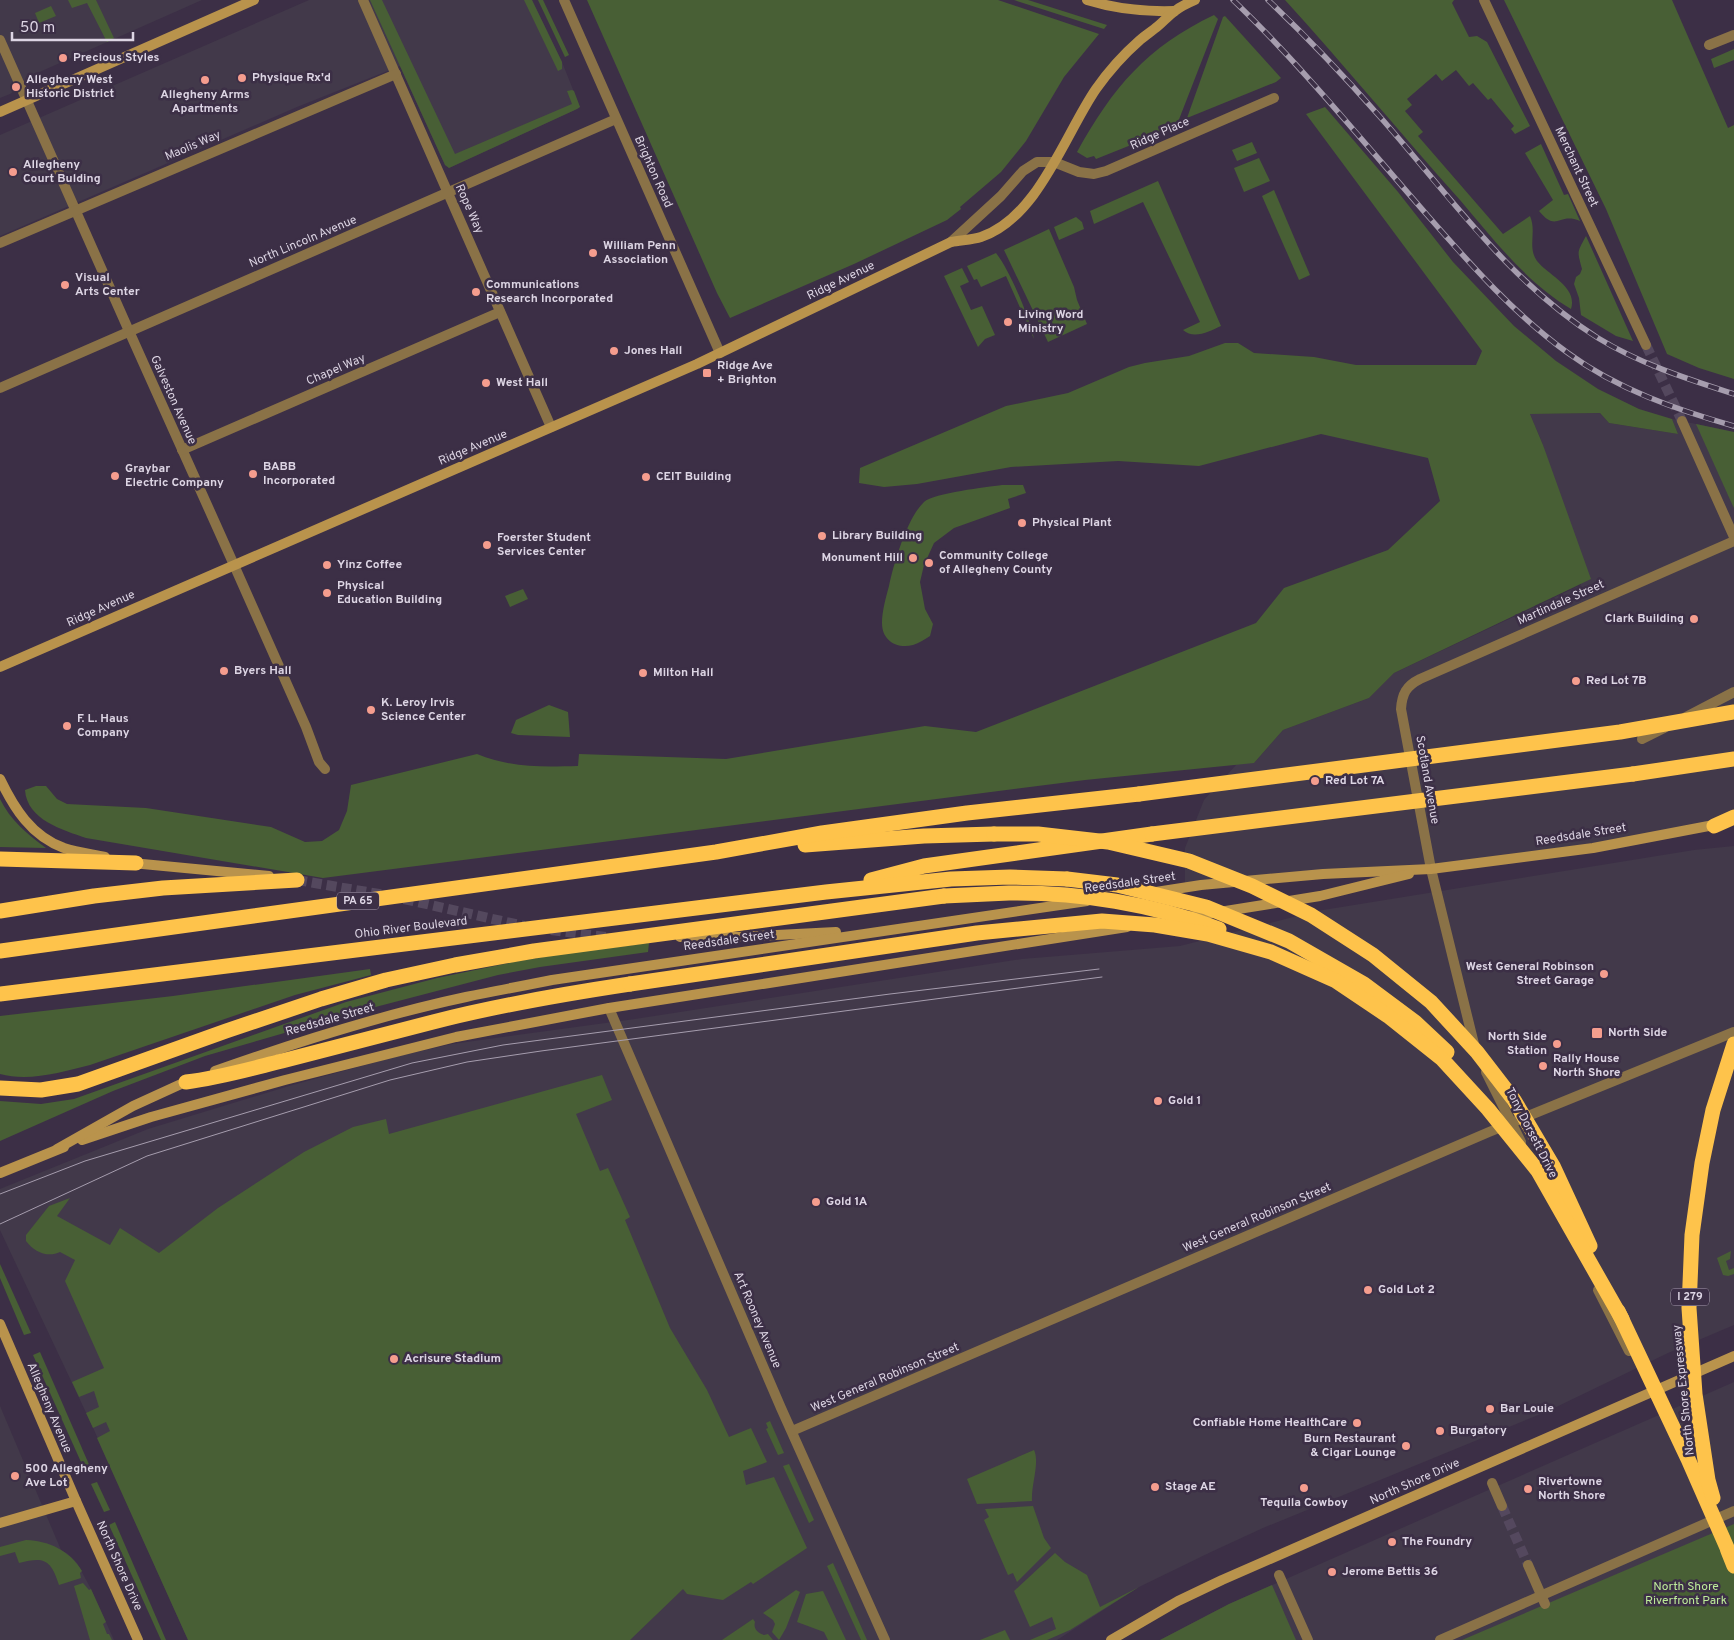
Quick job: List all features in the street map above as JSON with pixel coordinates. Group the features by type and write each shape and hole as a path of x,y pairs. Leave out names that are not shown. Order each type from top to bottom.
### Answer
{"highway":[{"path":"716,852 841,831 967,813 1139,794 1620,732 1734,712"},
{"path":"826,892 924,866 1152,834 1633,774 1734,758"},
{"path":"1714,826 1734,816"},
{"path":"716,852 924,836 994,834 1038,834 1108,842 1189,861 1252,886 1311,915 1373,955 1431,1002 1477,1052 1514,1100 1553,1166 1578,1218 1731,1558"},
{"name":"PA 65","path":"0,951 716,852"},
{"path":"0,859 136,863"},
{"path":"826,892 951,879 1010,877 1067,879 1116,886 1206,907 1289,941 1364,984 1415,1022 1449,1054 1492,1104 1536,1162 1570,1214 1731,1558"},
{"path":"0,911 94,896 163,888 297,880"},
{"name":"Ohio River Boulevard","path":"0,994 826,892"},
{"path":"0,1088 41,1090 78,1084 321,999 386,980 456,965 534,951 944,896 1010,893 1055,894 1130,904 1187,916 1271,949 1338,984 1406,1028 1449,1065 1493,1110 1536,1162"},
{"path":"186,1082 211,1079 434,1021 500,1006 577,992 977,933 1102,920 1155,924 1208,934 1271,952 1336,981 1388,1016 1442,1059 1488,1109 1538,1171 1622,1319"},
{"name":"North Shore Expressway","path":"1731,1558 1708,1480 1695,1394 1689,1308 1692,1235 1702,1163 1714,1110 1734,1044"},
{"name":"North Shore Expressway","path":"1731,1558 1711,1487 1698,1408 1690,1322 1692,1249 1699,1186 1711,1129 1728,1065 1734,1050"}],"main road":[{"path":"0,112 254,0"},
{"path":"1087,0 1128,10 1150,12 1174,11"},
{"name":"Ridge Avenue","path":"0,667 720,353 951,242 981,237 1004,224 1023,207 1038,188 1081,112 1103,80 1139,41 1174,11 1195,0"},
{"path":"0,779 19,815 29,826 62,847 136,863 228,871 297,880"},
{"name":"Reedsdale Street","path":"57,1149 133,1106 186,1082 270,1052 400,1013 466,997 552,980 1201,885 1322,874 1432,869 1593,848 1714,826 1734,820"},
{"name":"Reedsdale Street","path":"0,1173 57,1149 151,1117 456,1037 609,1008 1320,896 1432,869"},
{"path":"680,937 738,937 900,928"},
{"name":"Allegheny Avenue","path":"0,1324 76,1501"},
{"name":"North Shore Drive","path":"1111,1640 1178,1601 1222,1580 1734,1356"},
{"path":"0,1523 76,1501"},
{"name":"North Shore Drive","path":"76,1501 138,1640"}],"street":[{"name":"Rope Way","path":"363,0 551,428"},
{"name":"Brighton Road","path":"564,0 720,353"},
{"name":"Merchant Street","path":"1484,0 1646,345"},
{"path":"1708,45 1734,35"},
{"name":"Galveston Avenue","path":"0,40 306,727 319,762 325,769"},
{"name":"Maolis Way","path":"0,243 396,74"},
{"name":"Ridge Place","path":"1054,162 1079,172 1094,174 1106,171 1274,98"},
{"name":"North Lincoln Avenue","path":"0,388 616,119"},
{"name":"Ridge Avenue","path":"951,242 1001,196 1023,171 1038,162 1054,162"},
{"name":"Chapel Way","path":"182,450 500,312"},
{"path":"1682,422 1734,537"},
{"name":"Martindale Street","path":"1403,695 1412,683 1420,679 1734,541"},
{"path":"1642,739 1734,692"},
{"name":"Scotland Avenue","path":"1403,695 1401,709 1432,869"},
{"name":"Tony Dorsett Drive","path":"1432,869 1476,1051 1650,1393"},
{"name":"Art Rooney Avenue","path":"609,1008 792,1431 885,1640"},
{"name":"West General Robinson Street","path":"792,1431 1511,1123 1734,1032"},
{"path":"1492,1483 1502,1506"},
{"path":"1440,1640 1543,1600 1734,1511"},
{"path":"1528,1565 1543,1600"},
{"path":"1279,1575 1308,1640"}],"shaded area":[{"path":"0,0 202,0 35,74 10,94 0,98"},
{"path":"309,0 532,0 562,62 580,107 449,168 445,165 400,66 297,107 0,236 0,135"},
{"path":"1600,413 1609,423 1678,434 1672,419 1734,432 1734,820 1431,869 1185,887 1185,848 1204,800 1237,764 1255,762 1283,730 1369,698 1394,673 1581,585 1543,445 1530,414"},
{"path":"1734,846 1734,1325 1668,1353 1548,1411 1263,1528 1211,1552 1139,1587 1057,1640 188,1640 90,1421 0,1230 0,1189 148,1129 289,1086 394,1057 452,1044 635,1019 1022,959 1180,946 1317,911 1694,850"},
{"path":"1734,1382 1734,1640 1160,1640 1229,1604"},
{"path":"0,1406 61,1550 77,1563 114,1640 0,1640"}],"green space":[{"path":"68,0 96,0 114,38 107,42 87,3 72,8"},
{"path":"370,0 382,0 455,154 572,104 567,91 574,91 580,107 449,168 445,165"},
{"path":"524,0 532,0 562,62 562,69 558,71"},
{"path":"538,0 543,0 569,55 565,57"},
{"path":"587,0 998,0 1099,34 1064,77 1026,141 1001,172 947,220 854,264 730,318 717,293"},
{"path":"1014,0 1028,0 1107,25 1104,29"},
{"path":"1285,0 1454,0 1452,3 1469,37 1477,36 1487,42 1530,126 1515,134 1511,129 1514,126 1491,98 1488,100 1473,83 1469,86 1456,70 1442,81 1436,74 1407,99 1412,105 1405,111 1423,132 1418,136 1503,234 1530,216 1533,228 1532,245 1534,256 1566,288 1572,301 1571,309 1539,286 1498,245"},
{"path":"1504,0 1672,0 1728,128 1734,125 1734,379 1699,368 1667,354 1606,209"},
{"path":"51,6 56,16 39,23 35,13"},
{"path":"1214,15 1218,19 1178,122 1146,139 1096,159 1094,156 1087,158 1077,152 1104,108 1134,71 1169,41 1190,27"},
{"path":"1225,16 1281,78 1276,82 1187,118 1223,17"},
{"path":"1734,49 1734,60 1714,68 1711,59"},
{"path":"1325,107 1398,192 1453,262 1514,326 1556,361 1598,389 1639,409 1672,419 1678,434 1609,423 1600,413 1530,414 1591,579 1394,673 1369,698 1283,730 1254,763 1085,780 323,878 86,838 48,822 32,809 27,800 25,790 36,786 46,786 57,799 67,804 146,808 271,827 305,842 322,841 339,830 347,811 351,785 477,754 490,759 515,764 578,766 579,754 726,759 925,726 976,732 1256,623 1284,588 1388,550 1440,501 1428,458 1321,434 1199,466 1118,461 1011,467 917,484 884,487 859,483 860,468 1006,406 1068,393 1129,367 1189,356 1225,343 1238,343 1254,353 1314,357 1356,365 1476,365 1482,351 1306,114"},
{"path":"1252,142 1257,153 1237,161 1232,150"},
{"path":"1541,144 1564,195 1568,194 1580,221 1567,219 1550,221 1539,211 1553,200 1525,153"},
{"path":"1259,158 1270,181 1244,192 1234,168"},
{"path":"1158,181 1221,326 1207,332 1192,334 1183,330 1200,322 1143,202 1094,224 1090,211"},
{"path":"1274,190 1310,275 1299,280 1262,196"},
{"path":"1076,217 1082,222 1084,229 1059,240 1054,227"},
{"path":"1049,229 1074,287 1087,324 1048,342 1004,250"},
{"path":"1586,236 1633,341 1616,336 1581,315 1579,298 1574,284 1576,277 1582,269 1579,252"},
{"path":"996,253 1007,270 1018,294 1034,339 1006,276 981,287 977,279 974,280 967,266"},
{"path":"962,268 969,282 960,286 971,310 982,306 995,335 985,339 978,347 944,276"},
{"path":"1696,424 1734,432 1734,508 1732,504"},
{"path":"1002,485 1023,485 1026,493 1008,499 1010,508 954,528 934,543 924,565 920,582 925,609 933,624 930,636 913,645 896,645 885,635 882,623 883,609 898,554 907,530 918,509 924,502 938,496"},
{"path":"523,589 528,599 510,607 505,596"},
{"path":"549,705 568,712 570,737 518,735 511,733 516,720"},
{"path":"0,799 9,814 20,826 46,848 0,847"},
{"path":"649,943 648,952 540,967 498,975 364,1010 205,1056 113,1091 0,1141 0,1101 41,1104 74,1099 346,1002 437,978 513,962"},
{"path":"370,969 371,975 295,995 90,1065 34,1077 0,1074 0,1016 173,996"},
{"name":"Acrisure Stadium","path":"602,1075 612,1100 576,1114 600,1171 608,1168 630,1217 625,1220 670,1328 707,1390 729,1437 751,1428 767,1462 743,1471 746,1485 774,1477 807,1548 753,1584 751,1582 723,1600 687,1594 683,1589 630,1640 188,1640 97,1438 110,1431 106,1422 93,1428 86,1413 99,1407 94,1391 79,1397 72,1382 104,1368 65,1281 75,1260 60,1252 46,1254 37,1251 26,1241 26,1235 49,1206 70,1198 57,1216 110,1245 120,1228 159,1253 218,1208 304,1152 353,1127 386,1119 389,1134"},
{"path":"1731,1251 1730,1259 1726,1261 1729,1270 1734,1268 1734,1274 1723,1275 1717,1258"},
{"path":"0,1264 31,1333 24,1335 0,1278"},
{"path":"40,1352 91,1469 85,1471 33,1355"},
{"path":"770,1421 784,1453 778,1455 766,1429 768,1428 766,1423"},
{"path":"1034,1450 1036,1467 1032,1501 977,1504 967,1479"},
{"path":"789,1464 814,1520 809,1523 783,1466"},
{"path":"97,1482 110,1510 104,1512 91,1484"},
{"path":"1033,1506 1044,1538 1051,1548 1017,1582 1013,1573 1008,1575 984,1520 989,1517 985,1509"},
{"path":"115,1522 166,1640 161,1640 109,1525"},
{"name":"North Shore Riverfront Park","path":"1734,1524 1734,1640 1462,1640"},
{"path":"26,1540 43,1542 58,1548 77,1564 82,1571 80,1573 81,1578 59,1585 53,1570 46,1562 35,1560 19,1563 15,1552 0,1556 0,1547"},
{"path":"1055,1553 1065,1562 1087,1575 1100,1607 1139,1587 1070,1630 1047,1640 1030,1640 1056,1629 1052,1617 1030,1627 1014,1591"},
{"path":"833,1563 867,1640 861,1640 827,1566"},
{"path":"83,1583 89,1590 91,1589 106,1622 103,1624 107,1634 109,1634 112,1640 90,1640 74,1586"},
{"path":"1272,1585 1296,1640 1160,1640 1229,1604"},
{"path":"796,1590 800,1592 786,1628 779,1640 772,1632 775,1624 773,1620 763,1613"},
{"path":"823,1591 846,1640 828,1640 824,1632 797,1622 806,1594"},
{"path":"753,1619 756,1630 764,1635 768,1634 773,1640 722,1640"},
{"path":"1005,1630 1010,1640 980,1640"}],"tunnel":[{"path":"1646,345 1682,421"},
{"path":"297,880 385,895"},
{"path":"404,899 524,926"},
{"path":"551,930 606,937"},
{"path":"1502,1506 1528,1565"}],"tram line":[{"path":"0,1194 85,1161 412,1063 503,1045 890,994 1099,969"},
{"path":"0,1224 147,1156 390,1080 467,1062 1102,977"}],"railway":[{"path":"1233,0 1309,79 1477,271 1548,338 1587,366 1627,388 1691,413 1734,426"},
{"path":"1268,0 1354,87 1456,207 1508,264 1536,291 1566,316 1598,338 1630,356 1699,383 1734,394"}],"place":[{"name":"Precious Styles","path":"63,58"},
{"name":"Physique Rx'd","path":"242,78"},
{"name":"Allegheny Arms Apartments","path":"205,80"},
{"name":"Allegheny West Historic District","path":"16,87"},
{"name":"Allegheny Court Bulding","path":"13,172"},
{"name":"William Penn Association","path":"593,253"},
{"name":"Visual Arts Center","path":"65,285"},
{"name":"Communications Research Incorporated","path":"476,292"},
{"name":"Living Word Ministry","path":"1008,322"},
{"name":"Jones Hall","path":"614,351"},
{"name":"Ridge Ave + Brighton","path":"707,373"},
{"name":"West Hall","path":"486,383"},
{"name":"BABB Incorporated","path":"253,474"},
{"name":"Graybar Electric Company","path":"115,476"},
{"name":"CEIT Building","path":"646,477"},
{"name":"Physical Plant","path":"1022,523"},
{"name":"Library Building","path":"822,536"},
{"name":"Foerster Student Services Center","path":"487,545"},
{"name":"Monument Hill","path":"913,558"},
{"name":"Community College of Allegheny County","path":"929,563"},
{"name":"Yinz Coffee","path":"327,565"},
{"name":"Physical Education Building","path":"327,593"},
{"name":"Clark Building","path":"1694,619"},
{"name":"Byers Hall","path":"224,671"},
{"name":"Milton Hall","path":"643,673"},
{"name":"Red Lot 7B","path":"1576,681"},
{"name":"K. Leroy Irvis Science Center","path":"371,710"},
{"name":"F. L. Haus Company","path":"67,726"},
{"name":"Red Lot 7A","path":"1315,781"},
{"name":"West General Robinson Street Garage","path":"1604,974"},
{"name":"North Side","path":"1597,1033"},
{"name":"North Side Station","path":"1557,1044"},
{"name":"Rally House North Shore","path":"1543,1066"},
{"name":"Gold 1","path":"1158,1101"},
{"name":"Gold 1A","path":"816,1202"},
{"name":"Gold Lot 2","path":"1368,1290"},
{"name":"Acrisure Stadium","path":"394,1359"},
{"name":"Bar Louie","path":"1490,1409"},
{"name":"Confiable Home HealthCare","path":"1357,1423"},
{"name":"Burgatory","path":"1440,1431"},
{"name":"Burn Restaurant & Cigar Lounge","path":"1406,1446"},
{"name":"500 Allegheny Ave Lot","path":"15,1476"},
{"name":"Stage AE","path":"1155,1487"},
{"name":"Tequila Cowboy","path":"1304,1488"},
{"name":"Rivertowne North Shore","path":"1528,1489"},
{"name":"The Foundry","path":"1392,1542"},
{"name":"Jerome Bettis 36","path":"1332,1572"}]}
